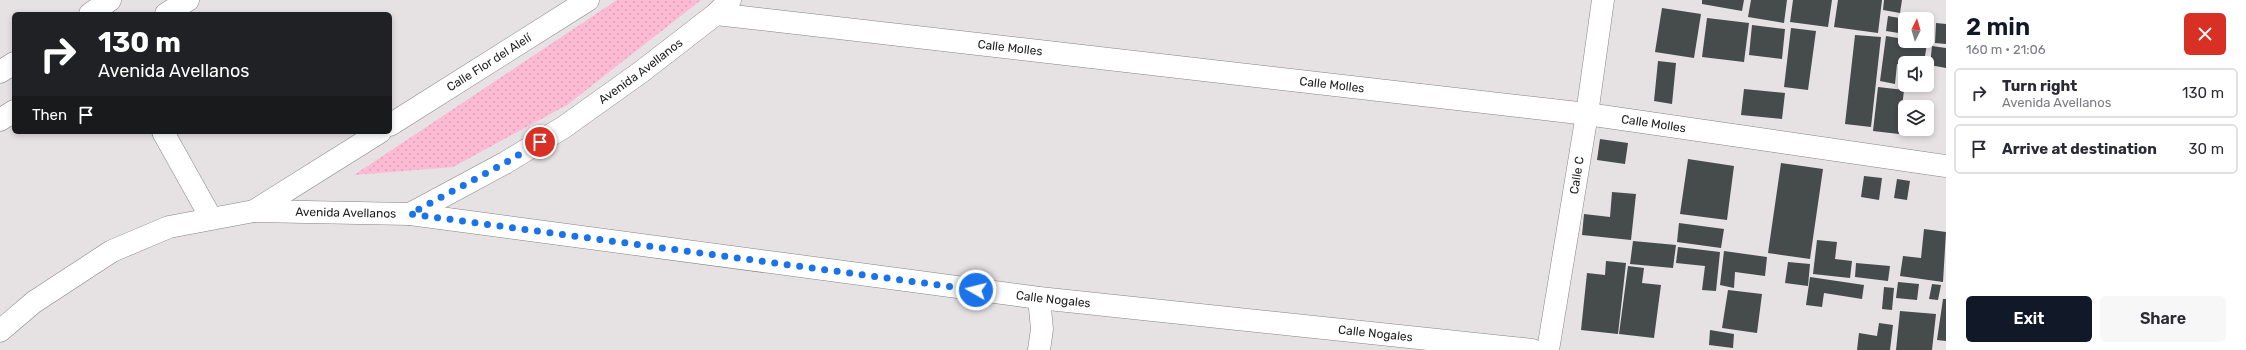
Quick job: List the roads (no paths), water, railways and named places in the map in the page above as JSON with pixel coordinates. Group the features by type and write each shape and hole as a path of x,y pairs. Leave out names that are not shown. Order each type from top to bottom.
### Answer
{"street":[{"path":"169,12 188,0"},
{"name":"Calle Flor del Alelí","path":"392,125 588,0"},
{"name":"Calle C","path":"1548,350 1587,114 1603,0"},
{"name":"Calle Molles","path":"723,7 1587,114 1946,166"},
{"name":"Avenida Avellanos","path":"0,332 34,302 112,251 169,226 254,211 410,214 505,163 564,127 641,72 723,7"},
{"path":"0,72 12,64"},
{"path":"0,120 12,112"},
{"path":"164,134 211,218"},
{"path":"254,211 377,134"},
{"name":"Calle Nogales","path":"410,214 1039,298 1532,350"},
{"path":"1039,298 1042,329 1039,350"}]}
